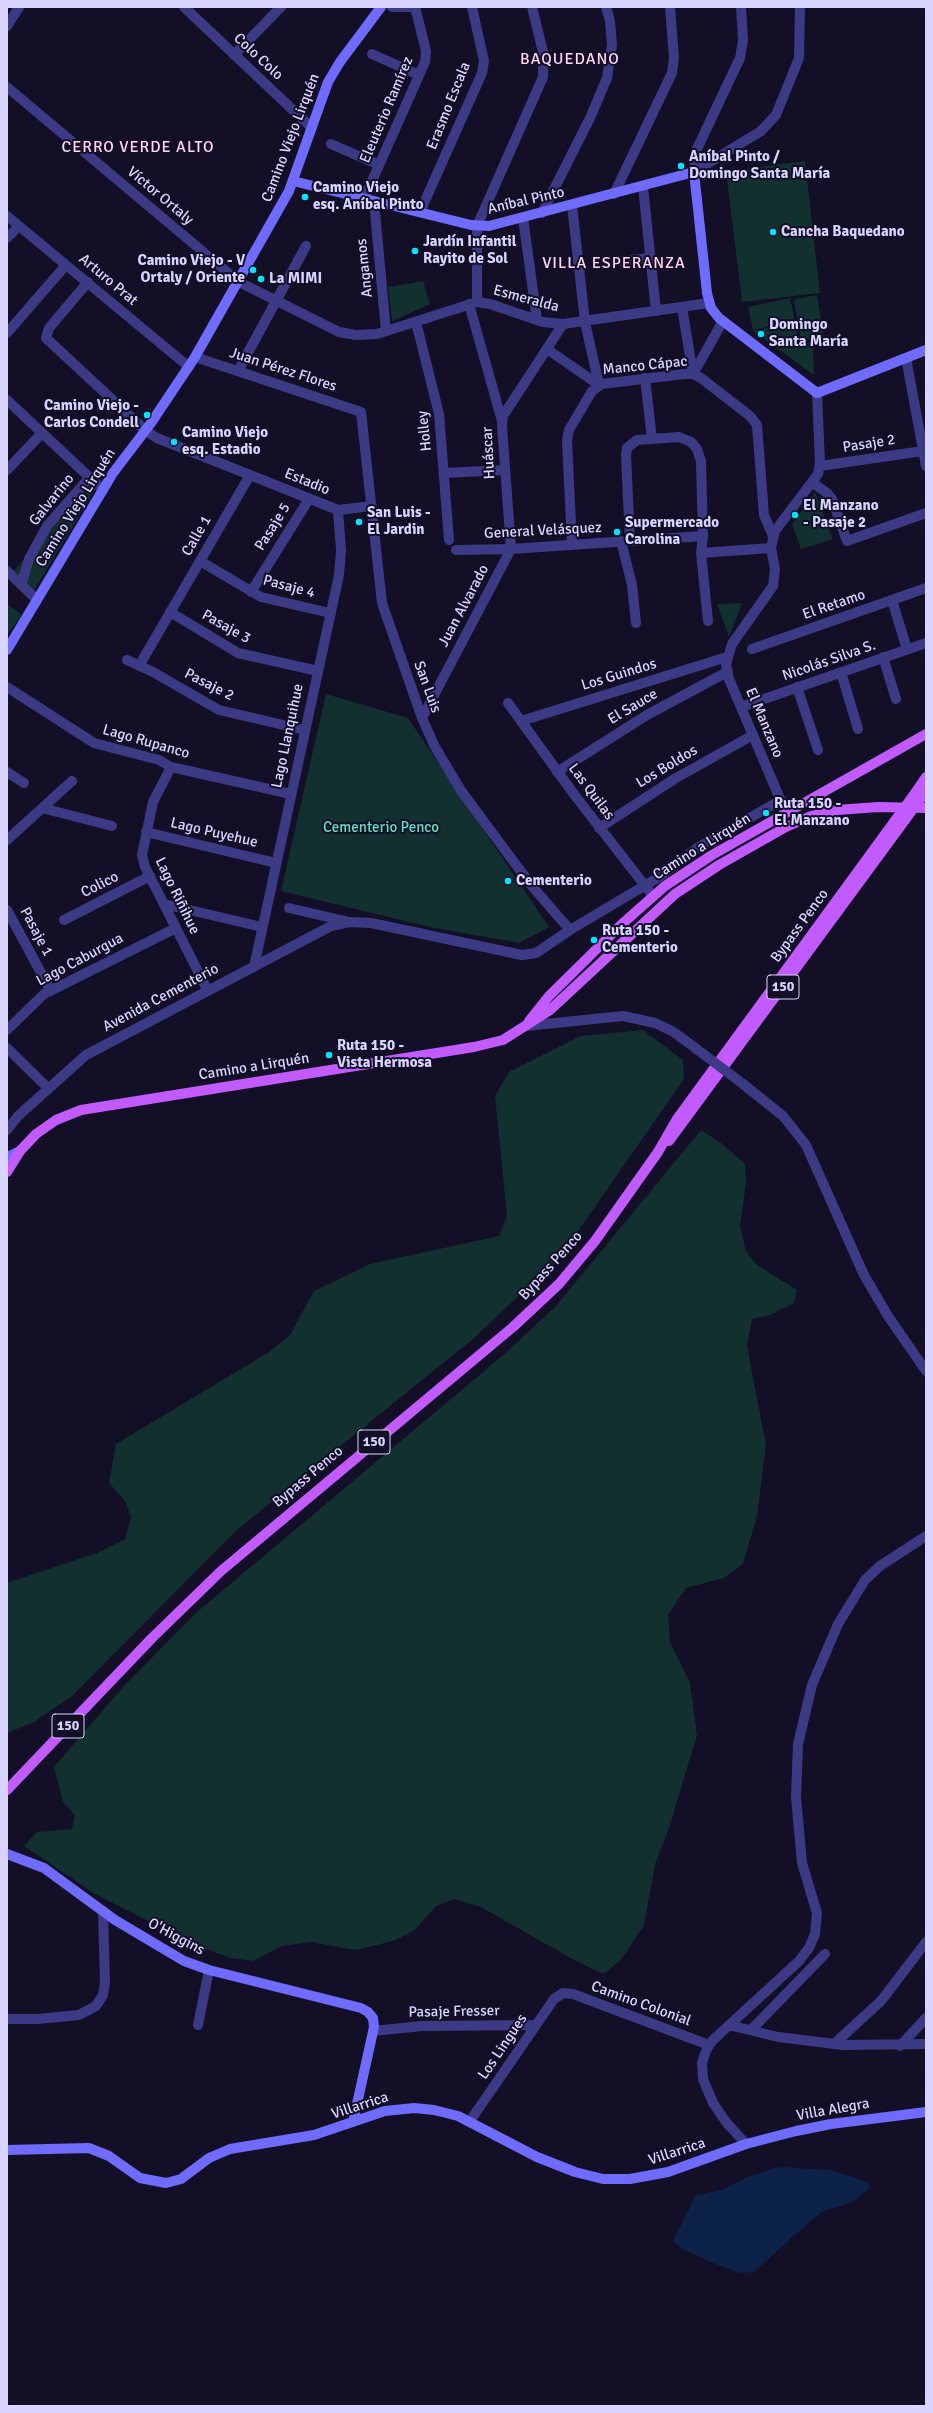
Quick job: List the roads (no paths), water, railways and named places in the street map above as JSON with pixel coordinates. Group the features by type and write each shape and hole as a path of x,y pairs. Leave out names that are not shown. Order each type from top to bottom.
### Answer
{"main road":[{"name":"Camino a Lirquén","path":"526,1026 549,996 653,896 693,867 926,734"},
{"name":"Bypass Penco","path":"658,1152 679,1129 905,820 920,795 926,777"},
{"name":"Bypass Penco","path":"7,1790 152,1638 221,1571 546,1297 581,1259 658,1152 677,1119 894,822 920,795"},
{"name":"Camino a Lirquén","path":"7,1172 20,1151 36,1134 68,1114 95,1106 481,1046 503,1040 526,1026 564,998 675,894 719,865 786,827 811,816 837,810 878,807 926,808"}],"street":[{"path":"7,26 19,7"},
{"name":"Colo Colo","path":"184,7 312,128"},
{"path":"234,55 281,7"},
{"name":"Camino Viejo Lirquén","path":"7,650 125,455 146,431 189,367 239,282 277,214 293,181 324,93 334,71 381,7"},
{"path":"392,7 415,7"},
{"name":"Eleuterio Ramírez","path":"369,200 379,165 425,62 426,51 415,7"},
{"name":"Erasmo Escala","path":"420,212 482,73 484,61 472,7"},
{"path":"502,421 473,303 477,226 543,77 543,52 532,7"},
{"path":"542,213 590,118 607,78 612,45 610,21 606,7"},
{"path":"614,194 672,73 674,58 670,7"},
{"path":"741,7 743,40 740,58 695,153 694,172 709,303 716,315 723,321 817,393"},
{"path":"694,172 761,131 776,115 799,58 800,7"},
{"path":"372,54 419,75"},
{"name":"Víctor Ortaly","path":"7,87 239,282 339,332 367,335 386,331"},
{"path":"332,144 379,165"},
{"name":"Aníbal Pinto","path":"293,181 477,226 495,225 643,187 694,172"},
{"path":"643,187 656,312"},
{"name":"Angamos","path":"369,200 386,331"},
{"path":"572,205 585,322 599,385"},
{"name":"Arturo Prat","path":"7,216 189,367"},
{"path":"523,218 537,320"},
{"path":"7,238 18,226"},
{"path":"238,371 306,246"},
{"path":"621,261 650,258"},
{"path":"7,333 66,265"},
{"name":"Estadio","path":"88,282 49,328 46,338 146,431 157,438 338,510 372,506"},
{"path":"386,331 473,303"},
{"name":"Esmeralda","path":"473,303 490,304 537,320 563,324 656,312 709,303"},
{"path":"682,308 693,374"},
{"path":"693,374 723,321"},
{"name":"Holley","path":"416,322 437,400 449,540"},
{"name":"Huáscar","path":"511,549 502,421 507,408 563,324"},
{"path":"547,349 599,385"},
{"path":"817,393 926,350"},
{"name":"Juan Pérez Flores","path":"195,357 361,412"},
{"path":"906,358 926,466"},
{"name":"Manco Cápac","path":"572,545 567,440 569,430 592,391 599,385 645,378 693,374 701,378 750,416 757,425 764,515 773,536"},
{"path":"645,378 652,439"},
{"path":"727,657 732,644 773,586 775,575 771,548 773,536 777,526 813,483 820,466 817,393"},
{"path":"7,400 103,490"},
{"name":"San Luis","path":"361,412 382,603 422,718 435,747 467,798 531,885 570,930"},
{"path":"7,470 42,433"},
{"path":"636,623 625,541 626,452 634,441 679,437 691,442 697,448 701,461 704,536 701,553 708,621"},
{"name":"Pasaje 2","path":"820,466 923,451"},
{"path":"444,473 505,470"},
{"name":"Calle 1","path":"170,612 250,475"},
{"name":"Galvarino","path":"21,585 29,559 47,526 89,478"},
{"path":"813,483 827,493 832,500 847,541 926,513"},
{"name":"Pasaje 5","path":"251,592 308,499"},
{"name":"Lago Llanquihue","path":"254,967 341,559 338,510"},
{"name":"General Velásquez","path":"456,550 511,549 704,536"},
{"path":"701,553 771,548"},
{"name":"Juan Alvarado","path":"422,718 511,549"},
{"name":"Pasaje 4","path":"200,561 251,592 270,600 330,613"},
{"path":"7,571 37,600"},
{"name":"El Retamo","path":"752,649 926,588"},
{"path":"892,600 907,649"},
{"path":"139,666 170,612"},
{"name":"Pasaje 3","path":"170,612 238,653 318,671"},
{"name":"Nicolás Silva S.","path":"741,707 907,649 926,644"},
{"name":"El Manzano","path":"727,657 727,672 786,813"},
{"name":"Los Guindos","path":"521,721 727,657"},
{"path":"883,658 896,698"},
{"name":"Pasaje 2","path":"127,660 219,710 305,730"},
{"name":"El Sauce","path":"557,772 641,719 727,672"},
{"path":"841,672 858,729"},
{"name":"Lago Rupanco","path":"7,687 88,740 102,746 159,760 171,767 291,794"},
{"path":"797,687 818,750"},
{"name":"Las Quilas","path":"508,703 599,828 653,896"},
{"name":"Los Boldos","path":"599,828 676,778 753,735"},
{"name":"Lago Riñihue","path":"171,767 156,794 146,832 142,855 150,876 208,991"},
{"path":"7,772 24,783"},
{"path":"7,840 72,781"},
{"path":"645,885 697,848 781,800"},
{"path":"42,808 112,826"},
{"name":"Lago Puyehue","path":"146,832 276,863"},
{"name":"Colico","path":"64,920 150,876"},
{"name":"Avenida Cementerio","path":"289,908 349,922 434,935 526,955 541,951 570,930 645,885"},
{"path":"164,904 262,927"},
{"name":"Pasaje 1","path":"7,910 51,991"},
{"name":"Avenida Cementerio","path":"7,1130 18,1116 48,1088 78,1061 96,1049 331,926 349,922"},
{"name":"Lago Caburgua","path":"7,1030 40,998 51,991 176,928"},
{"path":"526,1026 557,1024 598,1017 629,1017 663,1026 690,1044 783,1116 806,1145 864,1275 892,1323 926,1371"},
{"path":"7,1048 48,1088"},
{"path":"7,1157 20,1151"},
{"path":"746,2144 719,2113 705,2085 702,2063 709,2045 799,1961 809,1948 816,1934 817,1913 806,1878 800,1849 796,1785 801,1725 820,1664 843,1614 865,1580 880,1566 926,1536"},
{"name":"O'Higgins","path":"7,1854 44,1868 103,1912 174,1956 209,1970 361,2008 371,2015 374,2022 373,2031"},
{"path":"7,2019 37,2019 79,2015 96,2006 102,1995 105,1983 103,1912"},
{"path":"834,2044 881,2001 926,1942"},
{"path":"751,2030 825,1954"},
{"path":"198,2025 209,1970"},
{"name":"Los Lingues","path":"470,2121 554,1999 563,1994"},
{"name":"Camino Colonial","path":"563,1994 573,1994 709,2045"},
{"path":"900,2046 926,2018"},
{"path":"729,2025 778,2037 834,2044 900,2046 926,2044"},
{"name":"Pasaje Fresser","path":"373,2031 422,2026 536,2026"},
{"path":"352,2122 373,2031"},
{"name":"Villarrica","path":"7,2150 89,2148 109,2156 140,2178 166,2183 181,2179 209,2158 230,2148 314,2136 385,2111 414,2108 446,2113 470,2121 542,2160 575,2172 603,2179 630,2179 655,2176 746,2144"},
{"name":"Villa Alegra","path":"746,2144 831,2124 926,2112"}],"water":[{"path":"779,2167 832,2170 868,2182 869,2189 850,2203 822,2212 754,2272 740,2273 713,2263 682,2249 673,2241 696,2195 722,2190 750,2176"}],"place":[{"name":"Aníbal Pinto / Domingo Santa María","path":"681,166"},
{"name":"Camino Viejo esq. Aníbal Pinto","path":"305,197"},
{"name":"Cancha Baquedano","path":"773,232"},
{"name":"Jardín Infantil Rayito de Sol","path":"415,251"},
{"name":"Camino Viejo - V Ortaly / Oriente","path":"253,270"},
{"name":"La MIMI","path":"261,279"},
{"name":"Domingo Santa María","path":"761,334"},
{"name":"Camino Viejo - Carlos Condell","path":"147,415"},
{"name":"Camino Viejo esq. Estadio","path":"174,442"},
{"name":"El Manzano - Pasaje 2","path":"795,515"},
{"name":"San Luis - El Jardin","path":"359,522"},
{"name":"Supermercado Carolina","path":"617,532"},
{"name":"Ruta 150 - El Manzano","path":"766,813"},
{"name":"Cementerio","path":"508,881"},
{"name":"Ruta 150 - Cementerio","path":"594,940"},
{"name":"Ruta 150 - Vista Hermosa","path":"329,1055"}],"district":[{"name":"BAQUEDANO","path":"570,60"},
{"name":"CERRO VERDE ALTO","path":"138,148"},
{"name":"VILLA ESPERANZA","path":"614,264"}],"park label":[{"name":"Cementerio Penco","path":"381,828"}]}
